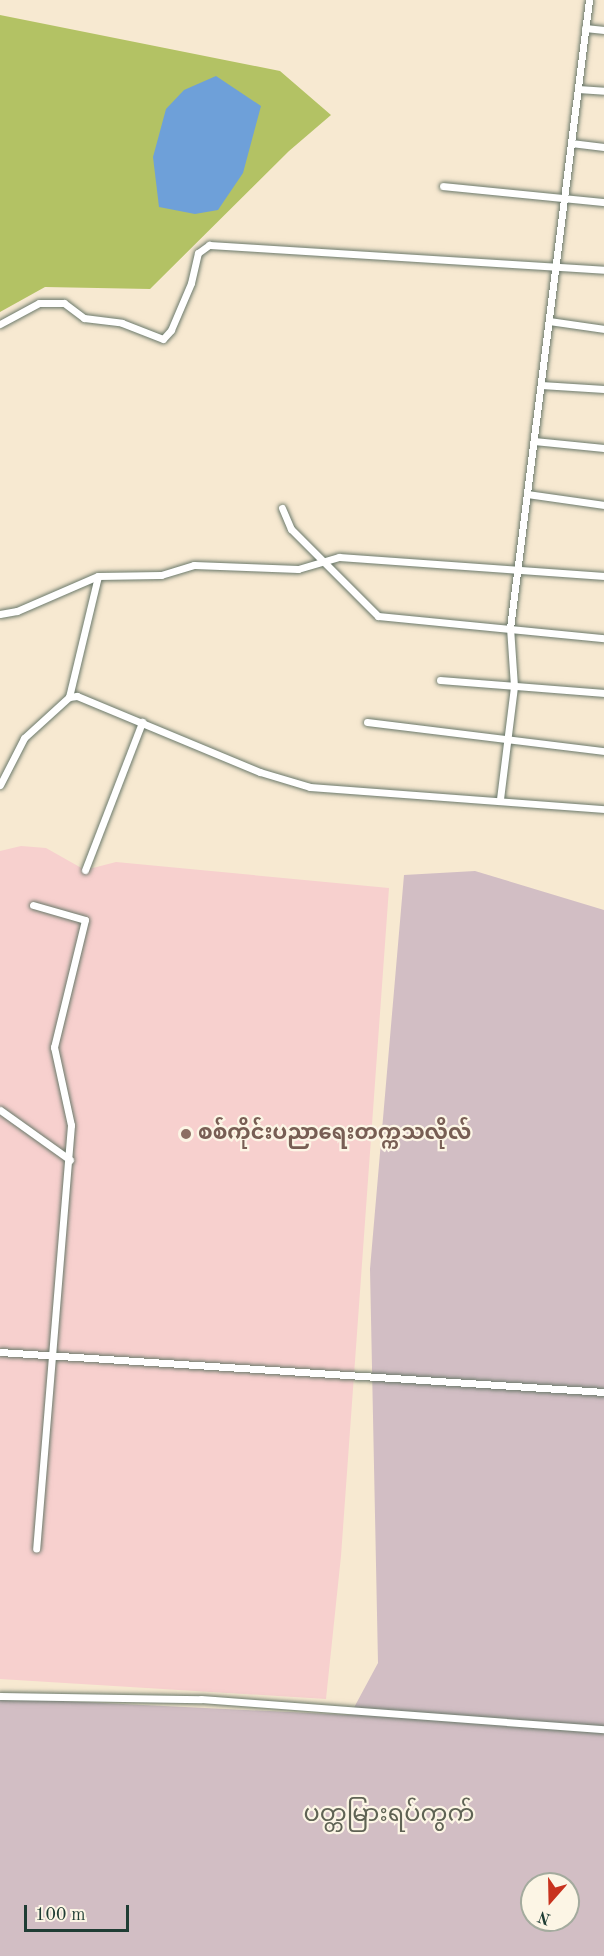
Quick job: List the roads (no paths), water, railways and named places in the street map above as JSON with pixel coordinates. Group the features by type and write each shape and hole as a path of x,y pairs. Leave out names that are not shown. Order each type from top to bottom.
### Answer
{"street":[{"path":"500,799 514,686 510,628 589,0"},
{"path":"585,28 604,30"},
{"path":"578,89 604,91"},
{"path":"571,143 604,147"},
{"path":"443,186 604,202"},
{"path":"0,324 39,303 64,303 84,318 122,322 163,339 171,330 191,283 198,253 209,245 604,270"},
{"path":"549,321 604,329"},
{"path":"541,385 604,389"},
{"path":"534,441 604,448"},
{"path":"527,494 604,505"},
{"path":"282,508 291,529 323,565 378,616 604,638"},
{"path":"0,614 17,611 98,576 161,575 194,565 298,569 323,565 339,557 604,576"},
{"path":"0,785 24,738 69,697 98,576"},
{"path":"440,680 604,693"},
{"path":"69,697 77,696 260,772 310,787 500,799 604,809"},
{"path":"85,870 142,722"},
{"path":"367,722 604,751"},
{"path":"33,905 85,920 54,1047 71,1125 70,1160 51,1356 36,1549"},
{"path":"0,1110 70,1160"},
{"path":"0,1352 604,1392"},
{"path":"0,1696 201,1700 604,1729"}],"water":[{"path":"216,76 261,106 243,173 218,210 195,214 159,207 153,157 166,109 184,90"}],"place":[{"name":"စစ်ကိုင်းပညာရေးတက္ကသလိုလ်","path":"186,1134"}],"district":[{"name":"ပတ္တမြားရပ်ကွက်","path":"389,1816"}]}
